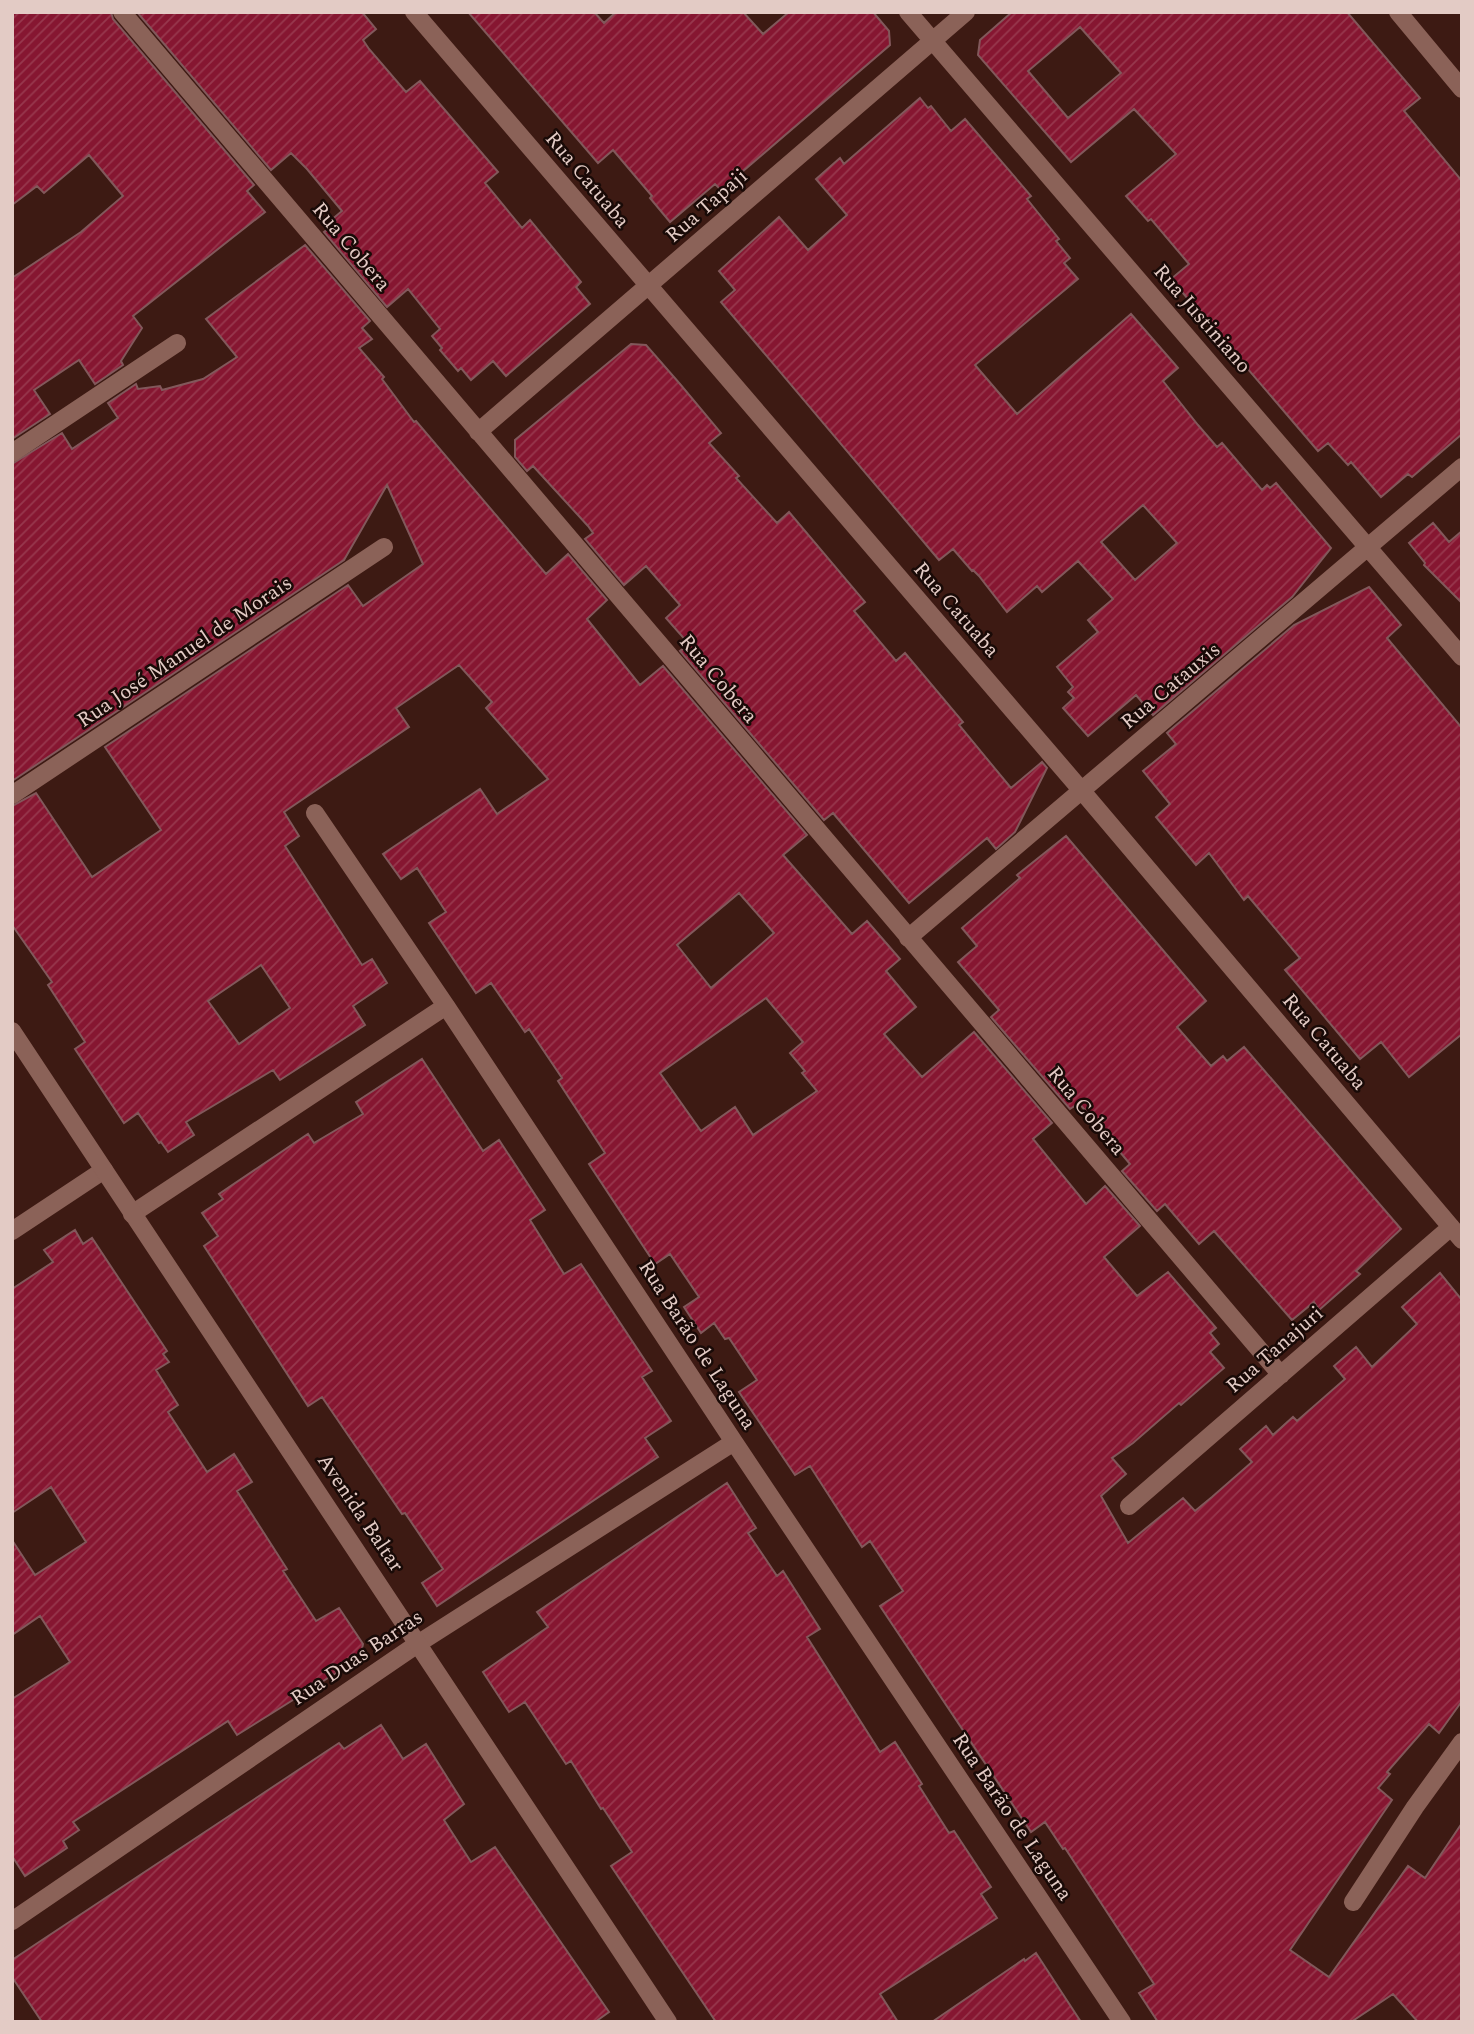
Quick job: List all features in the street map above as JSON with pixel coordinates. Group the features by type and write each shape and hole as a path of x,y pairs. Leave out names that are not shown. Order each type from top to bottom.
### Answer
{"street":[{"name":"Rua Cobera","path":"122,12 1281,1375"},
{"name":"Rua Catuaba","path":"414,12 1457,1233"},
{"name":"Rua Justiniano","path":"908,12 1462,657"},
{"name":"Rua Tapaji","path":"478,432 966,12"},
{"path":"1398,12 1462,89"},
{"path":"12,453 177,343"},
{"name":"Rua Catauxis","path":"908,937 1462,467"},
{"name":"Rua José Manuel de Morais","path":"12,795 384,547"},
{"name":"Rua Barão de Laguna","path":"315,813 1122,2022"},
{"path":"132,1214 446,1006"},
{"name":"Avenida Baltar","path":"12,1031 668,2022"},
{"path":"12,1231 104,1170"},
{"name":"Rua Tanajuri","path":"1129,1506 1281,1375 1457,1233"},
{"name":"Rua Duas Barras","path":"12,1921 419,1643 734,1442"},
{"path":"1353,1902 1415,1807 1462,1742"}],"building":[{"path":"12,12 111,12 113,19 254,185 247,191 265,212 133,316 142,328 121,361 123,365 95,384 79,360 34,390 50,414 12,439 12,278 81,232 123,196 89,155 44,193 37,186 12,205"},
{"path":"137,12 362,12 376,29 363,40 369,49 406,92 420,81 498,172 485,183 522,228 530,220 581,282 576,287 590,304 506,376 493,361 471,380 461,368 458,371 440,350 442,348 432,336 440,329 408,289 387,307 324,232 332,226 329,222 342,211 307,169 291,153 271,170"},
{"path":"468,12 594,12 604,23 616,12 743,12 763,34 789,12 873,12 889,31 890,45 721,190 715,184 670,222 613,150 598,163"},
{"path":"1012,12 1347,12 1420,98 1404,111 1462,181 1462,434 1412,477 1408,474 1381,497 1351,462 1348,465 1328,443 1318,451 1171,279 1189,264 1151,219 1148,221 1126,196 1176,154 1134,109 1071,162 978,55 980,40","holes":["1080,27 1121,73 1068,118 1028,71"]},
{"path":"920,98 928,108 931,106 951,131 965,119 1031,196 1027,199 1059,239 1056,241 1070,258 1064,263 1078,279 975,365 1017,414 1131,314 1178,368 1163,381 1198,425 1217,447 1222,443 1262,490 1267,485 1270,488 1276,483 1331,548 1292,597 1153,715 1136,695 1088,736 1063,708 1074,698 1068,692 1073,687 1057,667 1098,632 1088,620 1113,599 1078,561 1042,592 1037,586 1007,612 979,576 953,549 939,560 721,302 735,290 719,271 779,217 808,250 847,215 816,179 840,158 844,164","holes":["1143,505 1177,543 1135,580 1101,542"]},
{"path":"305,245 370,321 362,328 372,339 359,348 384,377 382,379 414,422 416,421 546,574 568,554 607,600 587,619 640,685 663,666 807,835 783,855 852,934 867,921 900,959 886,971 916,1007 884,1034 922,1077 974,1032 1052,1123 1033,1139 1086,1204 1105,1186 1140,1226 1104,1257 1137,1296 1168,1272 1216,1328 1210,1333 1219,1344 1210,1352 1224,1368 1112,1458 1126,1474 1101,1496 1128,1543 1183,1498 1195,1511 1212,1497 1252,1462 1240,1449 1266,1426 1273,1435 1293,1417 1297,1421 1345,1379 1334,1366 1356,1347 1372,1367 1417,1324 1402,1307 1440,1273 1462,1300 1462,1701 1439,1733 1429,1724 1387,1772 1390,1774 1378,1788 1392,1800 1290,1950 1329,1977 1408,1866 1425,1878 1462,1823 1462,2022 1418,2022 1393,1994 1351,2022 1158,2022 1139,1993 1154,1984 1065,1848 1063,1849 1045,1822 1031,1832 880,1606 903,1591 870,1541 862,1547 810,1466 795,1475 739,1392 757,1380 729,1338 725,1339 714,1323 701,1333 684,1307 699,1297 670,1254 655,1264 589,1164 605,1153 558,1081 562,1078 529,1029 525,1032 491,983 476,993 429,923 446,912 417,868 401,879 383,854 480,789 497,814 548,779 486,708 492,702 459,665 396,708 409,727 284,812 299,836 285,846 362,965 372,959 387,983 353,1006 365,1025 280,1080 273,1070 186,1122 194,1135 168,1152 138,1113 124,1123 75,1049 85,1042 48,985 52,982 12,925 12,806 36,793 92,877 161,830 105,747 348,585 363,606 423,564 387,485 344,560 12,781 12,464 62,433 72,449 118,418 108,403 136,384 138,389 160,386 162,390 203,379 237,357 206,319","holes":["739,893 774,933 711,988 677,945","261,965 290,1008 239,1044 208,1001","766,998 803,1042 790,1053 817,1091 753,1135 735,1107 701,1131 660,1073"]},
{"path":"631,344 646,345 680,384 721,433 709,443 739,476 736,478 777,523 789,512 865,602 854,611 896,661 905,653 963,722 959,725 1011,788 1042,762 1047,768 1015,832 996,849 987,838 909,903 833,813 824,820 680,651 689,644 666,618 680,605 646,566 624,585 585,539 593,533 588,526 533,466 527,471 515,457 515,440"},
{"path":"1433,523 1449,542 1462,531 1462,603 1424,565 1409,543"},
{"path":"1369,587 1401,625 1387,638 1462,728 1462,1034 1409,1077 1381,1042 1360,1059 1285,970 1300,958 1248,896 1244,900 1209,853 1196,865 1156,817 1170,804 1143,771 1176,744 1167,733 1294,625"},
{"path":"1066,836 1206,1001 1177,1027 1211,1066 1223,1056 1227,1061 1244,1047 1401,1229 1356,1271 1360,1274 1319,1310 1314,1302 1292,1320 1214,1231 1199,1244 1165,1204 1157,1211 1122,1171 1130,1164 1079,1103 1070,1109 991,1017 999,1010 958,962 977,946 962,928 1020,878 1017,875"},
{"path":"422,1059 483,1151 499,1140 545,1210 530,1220 564,1274 581,1264 652,1371 642,1377 671,1421 645,1438 658,1457 437,1606 422,1583 443,1569 322,1397 308,1406 204,1246 218,1236 202,1213 223,1199 219,1194 308,1134 314,1143 363,1114 356,1102"},
{"path":"75,1230 83,1244 92,1238 167,1351 163,1354 169,1362 156,1370 178,1405 168,1412 207,1472 234,1454 252,1482 237,1491 287,1569 283,1571 316,1621 339,1608 363,1644 360,1658 237,1735 228,1721 73,1822 79,1830 63,1841 67,1848 25,1876 12,1856 12,1699 70,1662 40,1616 12,1635 12,1540 35,1575 86,1542 51,1487 12,1513 12,1289 53,1262 44,1250"},
{"path":"727,1483 756,1528 748,1533 777,1576 783,1571 820,1629 807,1637 880,1752 895,1742 949,1833 954,1831 991,1887 981,1894 997,1918 880,1994 898,2022 716,2022 611,1866 632,1852 603,1808 601,1809 571,1761 566,1764 525,1702 509,1712 483,1672 548,1627 537,1612"},
{"path":"381,1725 403,1759 426,1744 464,1804 444,1820 471,1862 495,1847 609,2012 595,2022 42,2022 12,1977 12,1960 339,1743 344,1749"},
{"path":"1036,1953 1081,2022 932,2022 1024,1959 1025,1961"}]}
